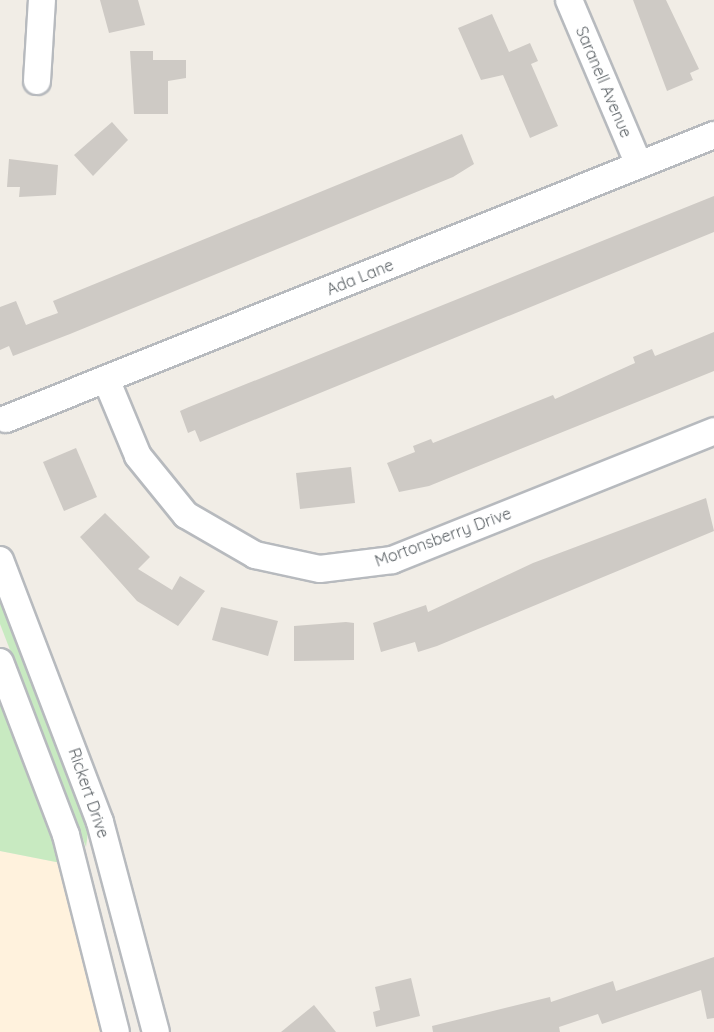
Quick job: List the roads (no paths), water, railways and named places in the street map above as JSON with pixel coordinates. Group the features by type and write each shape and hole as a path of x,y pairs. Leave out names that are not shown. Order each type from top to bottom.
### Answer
{"street":[{"path":"37,81 42,0"},
{"name":"Saranell Avenue","path":"569,0 639,165"},
{"name":"Ada Lane","path":"6,419 714,135"},
{"name":"Mortonsberry Drive","path":"106,379 138,456 186,515 255,555 320,569 392,560 714,431"},
{"name":"Rickert Drive","path":"0,560 100,822 156,1032"},
{"path":"0,662 66,835 116,1032"}]}
